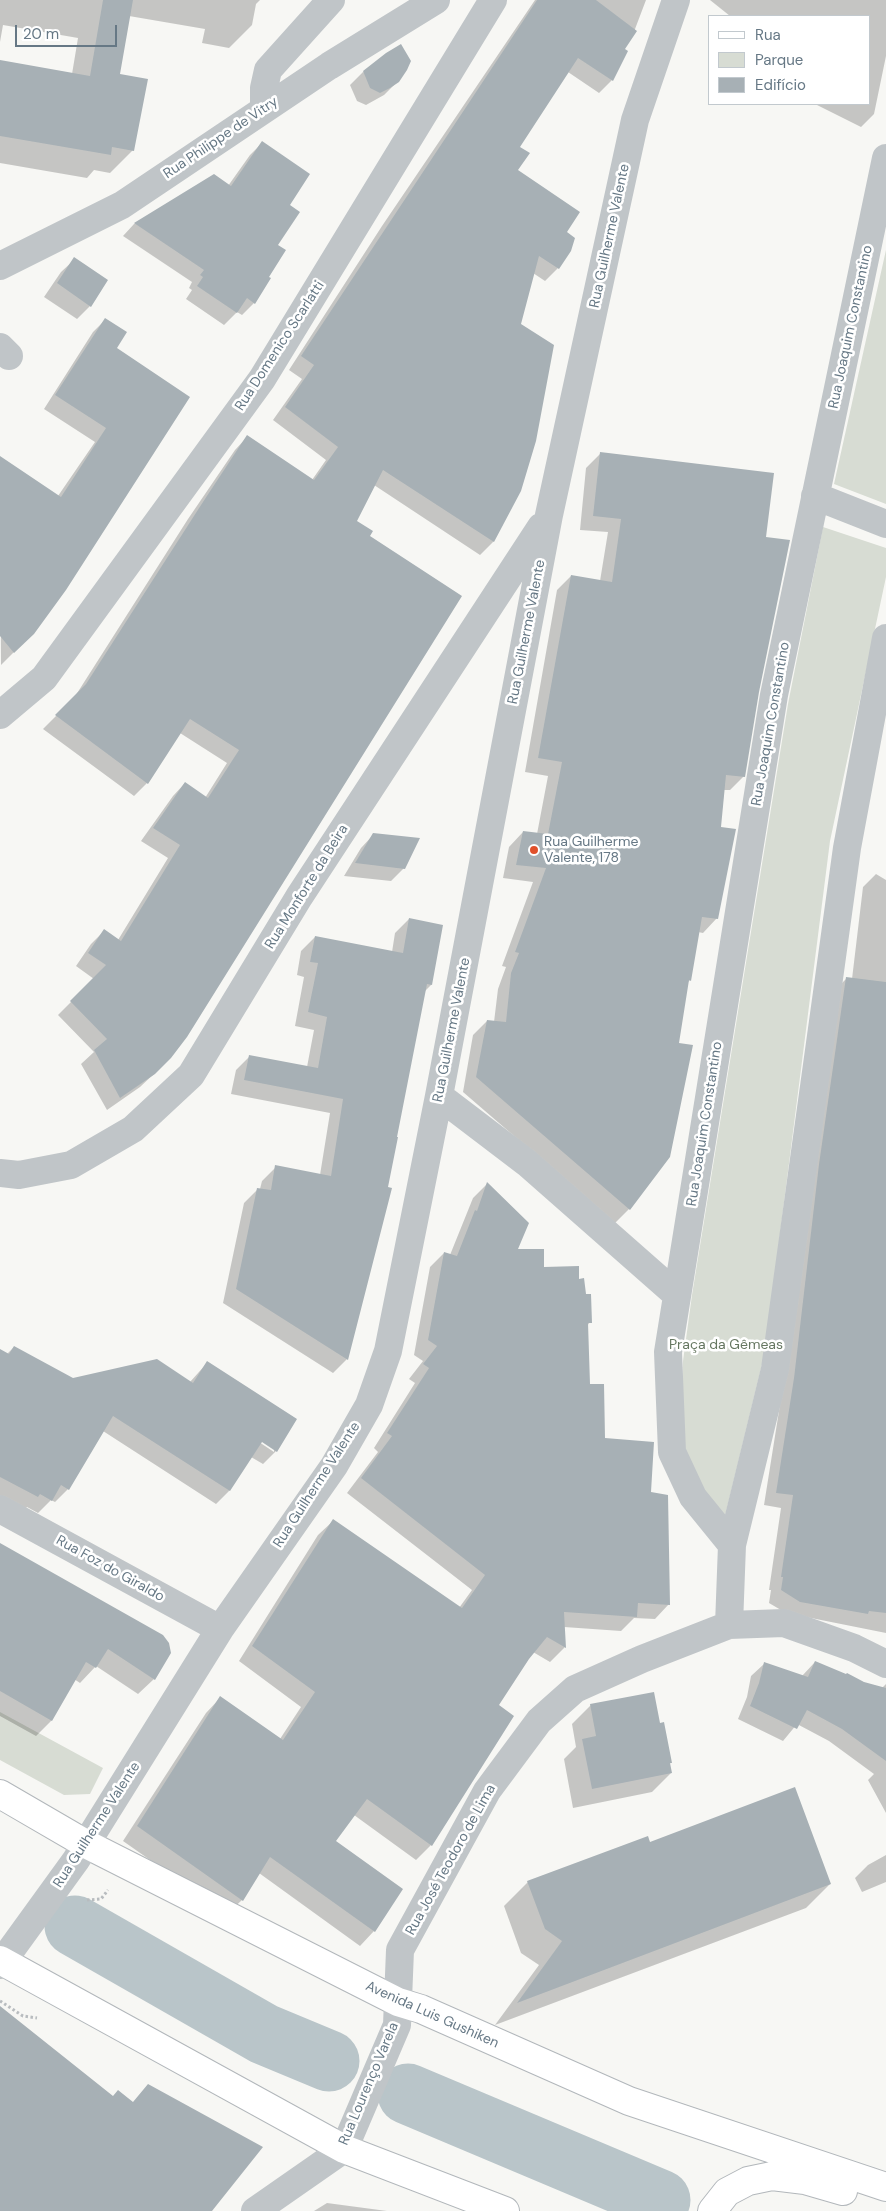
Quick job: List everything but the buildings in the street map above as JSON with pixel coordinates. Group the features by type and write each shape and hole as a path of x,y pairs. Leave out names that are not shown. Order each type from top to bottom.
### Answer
{"main road":[{"name":"Avenida Luis Gushiken","path":"0,1794 86,1844 398,2002 421,2010 629,2101 886,2187"},
{"path":"1,1962 344,2149 505,2211"},
{"path":"712,2211 727,2192 748,2181 772,2176 805,2180 886,2201"}],"street":[{"path":"264,110 264,88 268,70 331,0"},
{"name":"Rua Philippe de Vitry","path":"0,266 122,205 329,66 436,0"},
{"name":"Rua Domenico Scarlatti","path":"0,715 44,678 262,379 493,0"},
{"name":"Rua Guilherme Valente","path":"1,1962 86,1844 220,1629 334,1466 369,1405 388,1351 439,1096 549,516 635,120 676,0"},
{"name":"Rua Joaquim Constantino","path":"732,1545 693,1497 672,1452 668,1352 774,695 886,158"},
{"path":"816,496 886,524"},
{"name":"Rua Monforte da Beira","path":"0,1172 19,1175 71,1165 133,1129 191,1075 299,897 549,516"},
{"path":"729,1625 732,1545 775,1370 847,848 886,638"},
{"path":"439,1096 527,1163 677,1295"},
{"name":"Rua Foz do Giraldo","path":"0,1509 220,1629"},
{"name":"Rua José Teodoro de Lima","path":"398,2002 400,1950 487,1791 539,1721 575,1689 642,1659 729,1625 784,1623 854,1648 886,1664"},
{"name":"Rua Lourenço Varela","path":"254,2211 344,2149 397,2025 398,2002"}],"path":[{"path":"79,1904 88,1899 101,1899 115,1882 122,1862"},
{"path":"0,2001 23,2016 43,1984"}],"green space":[{"path":"886,250 886,504 834,484"},
{"name":"Praça da Gêmeas","path":"823,527 886,548 886,577 830,841 765,1352 725,1516 701,1492 679,1444 683,1361 692,1295 788,704"},
{"path":"0,1712 103,1768 90,1794 64,1795 0,1760"}],"waterway":[{"path":"75,1926 264,2034 329,2061"},
{"path":"408,2094 660,2200"}],"place":[{"name":"Rua Guilherme Valente, 178","path":"534,850"}]}
